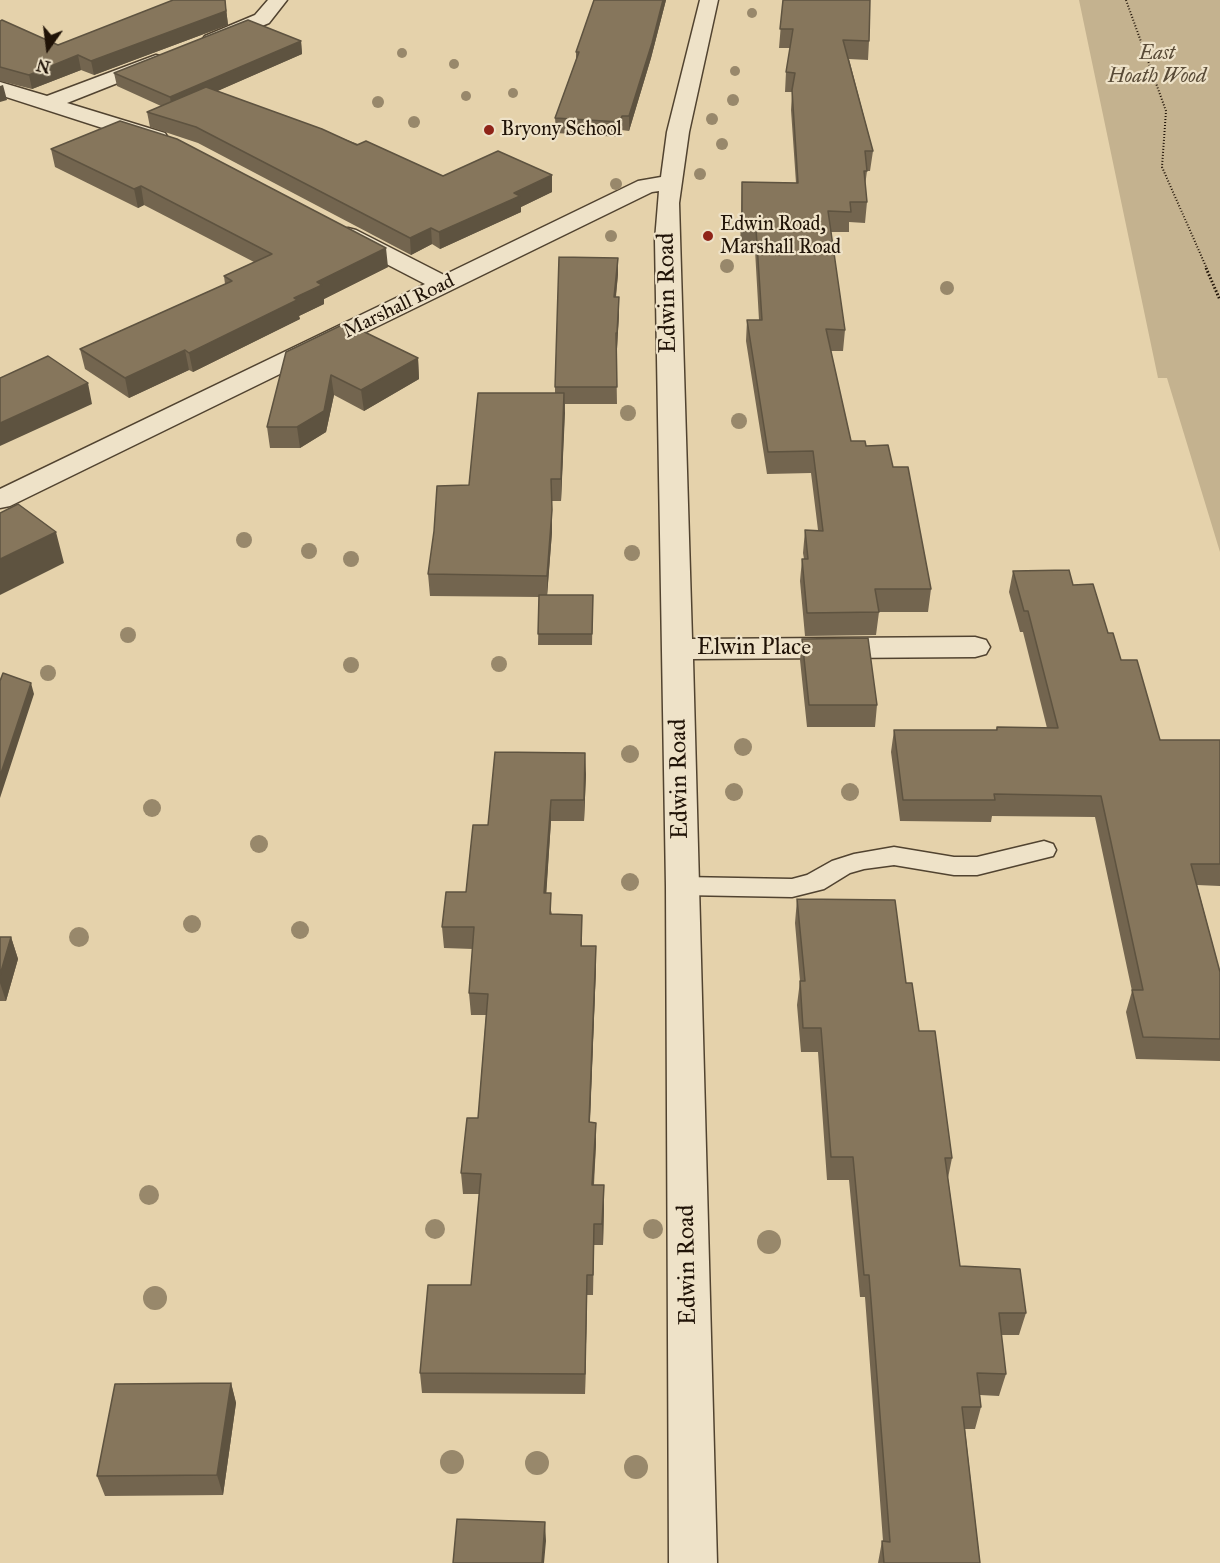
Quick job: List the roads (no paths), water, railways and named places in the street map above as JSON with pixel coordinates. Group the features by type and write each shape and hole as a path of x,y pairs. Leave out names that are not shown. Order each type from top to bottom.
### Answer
{"street":[{"path":"191,48 262,20 278,0"},
{"name":"Edwin Road","path":"693,1563 683,886 668,372 667,240 670,182 678,132 709,0"},
{"path":"48,103 171,56"},
{"path":"0,88 179,146"},
{"name":"Marshall Road","path":"0,500 646,186 670,182"},
{"path":"325,223 445,285"},
{"name":"Elwin Place","path":"677,649 975,647"}],"lane":[{"path":"683,886 792,888 815,882 841,867 863,860 894,856 954,866 977,866 1044,850"}],"place":[{"name":"Bryony School","path":"489,130"},
{"name":"Edwin Road, Marshall Road","path":"708,236"}],"park label":[{"name":"East Hoath Wood","path":"1157,66"}]}
